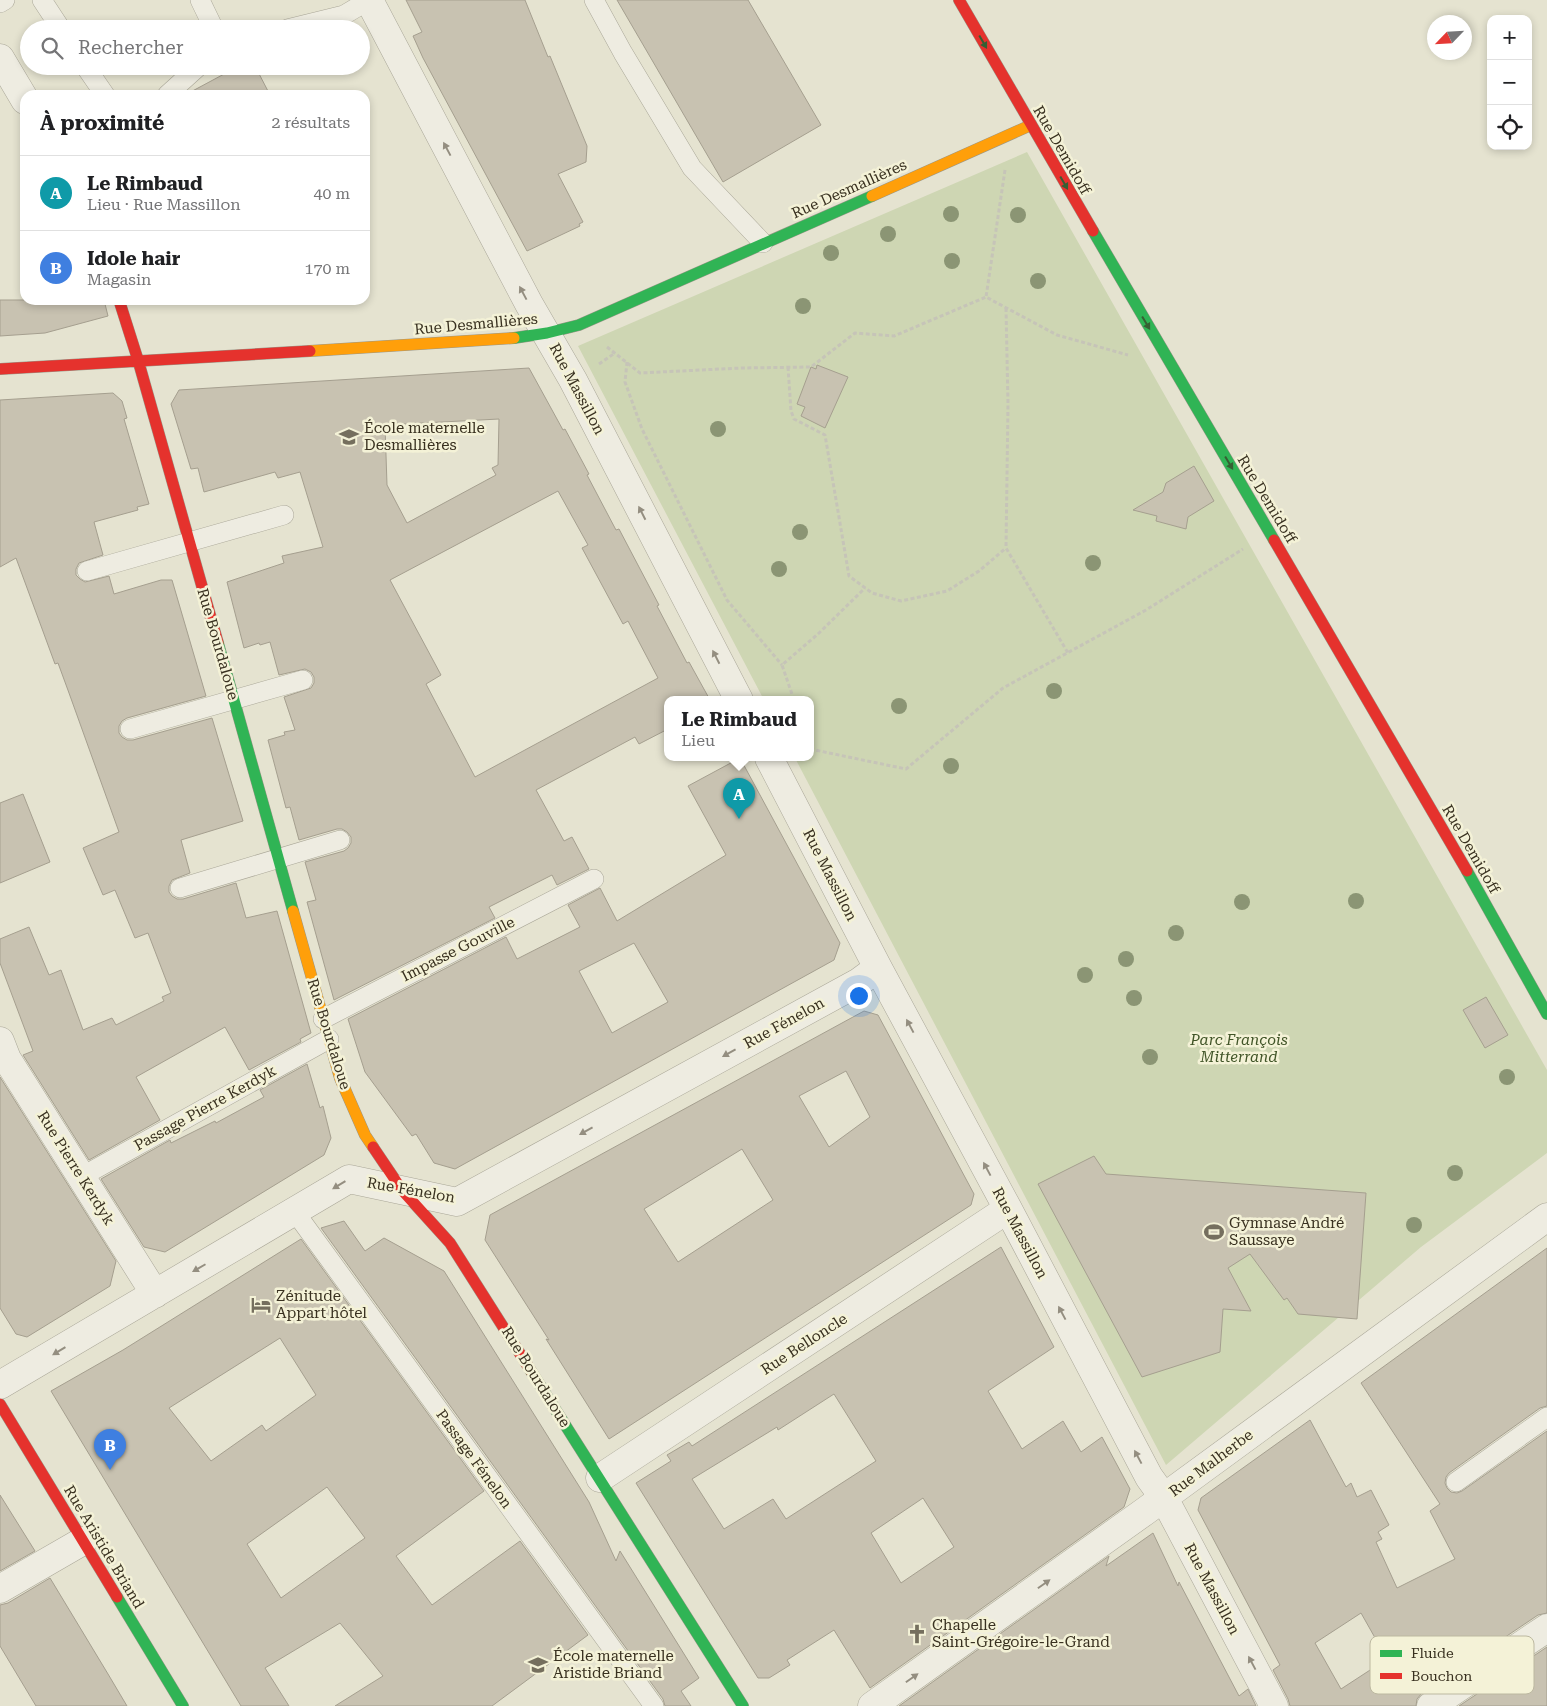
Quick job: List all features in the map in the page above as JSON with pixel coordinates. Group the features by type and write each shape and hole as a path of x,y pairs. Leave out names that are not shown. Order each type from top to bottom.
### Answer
{"street":[{"name":"Rue Massillon","path":"369,0 529,304 573,380 737,696"},
{"name":"Rue Demidoff","path":"959,0 1307,596 1547,1014"},
{"path":"0,58 20,92"},
{"name":"Rue Desmallières","path":"0,369 521,338 547,333 579,325 1031,125"},
{"name":"Rue Bourdaloue","path":"121,305 138,360 340,1078 366,1135 402,1190 450,1243 743,1706"},
{"name":"Rue Massillon","path":"771,761 878,968 1149,1477 1164,1498 1274,1706"},
{"name":"Rue Fénelon","path":"0,1385 349,1179 458,1202 859,982 878,968"},
{"name":"Rue Pierre Kerdyk","path":"0,1041 7,1059 155,1294"},
{"name":"Rue Belloncle","path":"600,1478 1008,1209"},
{"name":"Rue Malherbe","path":"872,1706 1164,1498 1547,1217"},
{"name":"Rue Aristide Briand","path":"0,1404 183,1706"},
{"path":"0,1589 83,1541"},
{"path":"1534,1637 1547,1628"},
{"path":"1431,1706 1449,1694"}],"lane":[{"path":"0,3 5,0"},
{"path":"42,0 55,20"},
{"path":"200,0 210,20"},
{"path":"324,20 344,15 369,0"},
{"path":"594,0 623,53 692,168 763,243"},
{"path":"92,75 101,90"},
{"path":"173,90 189,75"},
{"path":"87,571 284,515"},
{"path":"130,729 303,680"},
{"path":"180,888 340,840"},
{"name":"Impasse Gouville","path":"323,1019 594,879"},
{"name":"Passage Pierre Kerdyk","path":"81,1177 329,1039"},
{"name":"Passage Fénelon","path":"295,1212 654,1706"},
{"path":"1456,1482 1547,1416"}],"path":[{"path":"986,298 1010,134"},
{"path":"579,325 640,372 811,367 855,333 894,336 986,298 1058,335 1136,357"},
{"path":"1006,308 1008,404 1006,548 1068,654"},
{"path":"627,362 625,382 642,429 727,600 782,665 793,696"},
{"path":"788,367 791,411 794,419 824,435 849,576 872,593 902,601 948,590 979,571 1006,548"},
{"path":"814,750 906,769 1003,688 1146,610 1250,545"},
{"path":"782,665 818,634 865,588"}],"green space":[{"name":"Parc François Mitterrand","path":"1027,152 1547,1070 1547,1153 1421,1247 1166,1465 797,761 814,761 814,696 762,696 578,346"}],"building":[{"path":"406,0 525,0 587,146 586,162 558,174 583,222 579,224 580,226 527,251 423,58 413,36 422,32"},
{"path":"617,0 748,0 821,125 723,182"},
{"path":"222,75 260,75 267,90 194,90"},
{"path":"0,300 20,300 20,305 105,305 108,316 45,333 0,336"},
{"path":"817,365 848,377 825,428 801,416 805,407 797,404 811,367 816,369"},
{"path":"529,368 563,430 565,429 616,530 619,529 687,663 689,662 708,696 664,696 664,731 639,744 635,737 536,790 564,841 572,837 589,869 557,885 552,875 489,907 495,918 334,1000 307,902 316,900 305,862 344,851 351,843 351,837 342,829 337,829 299,840 290,807 286,808 268,740 285,735 284,732 295,730 284,697 311,688 314,683 314,677 311,672 305,669 279,675 270,642 244,648 227,582 284,563 282,556 323,547 300,472 278,478 275,472 204,492 198,468 191,469 171,404 179,390","holes":["499,419 498,465 492,468 496,475 407,523 387,485 385,425","558,491 588,545 582,548 623,624 628,621 658,678 475,777 426,684 441,675 390,580"]},
{"path":"113,393 122,401 127,418 124,419 149,504 137,507 138,510 94,522 103,555 79,563 76,575 85,582 109,576 114,594 161,580 172,580 206,696 127,718 119,726 119,733 127,740 133,740 212,718 243,821 181,840 190,873 172,880 169,892 177,899 183,899 236,883 246,918 277,911 311,1033 300,1039 301,1042 249,1070 225,1027 136,1077 160,1120 89,1160 23,1055 33,1051 0,963 0,939 29,927 49,975 61,970 83,1030 112,1018 116,1025 164,1001 162,997 171,993 148,933 135,938 115,890 103,895 83,848 119,832 58,663 55,664 16,558 0,567 0,400"},
{"path":"1194,466 1214,501 1188,517 1186,529 1156,521 1157,516 1133,510 1163,492 1166,483"},
{"path":"734,761 742,761 840,943 834,960 455,1169 434,1163 416,1134 412,1136 365,1072 348,1019 506,937 517,959 580,927 568,905 600,888 617,921 726,855 688,786","holes":["634,943 668,1002 612,1033 579,971"]},
{"path":"23,794 50,862 0,883 0,803"},
{"path":"1486,997 1508,1035 1485,1048 1463,1010"},
{"path":"864,1011 878,1015 974,1194 971,1205 609,1439 485,1240 490,1215","holes":["846,1071 870,1117 829,1147 799,1096","742,1149 773,1200 678,1262 644,1209"]},
{"path":"307,1064 320,1108 323,1106 331,1138 324,1155 165,1252 144,1247 101,1179 170,1140 171,1143 215,1121 216,1123 264,1097 260,1090"},
{"path":"0,1077 116,1261 110,1286 27,1337 16,1334 0,1308"},
{"name":"Gymnase André Saussaye","path":"1094,1156 1106,1174 1366,1193 1357,1319 1298,1314 1287,1298 1284,1300 1250,1254 1228,1268 1251,1311 1223,1309 1220,1352 1142,1377 1038,1184"},
{"path":"344,1221 365,1251 384,1238 444,1271 589,1502 616,1561 620,1551 699,1678 681,1691 691,1706 665,1706 663,1699 321,1228"},
{"path":"301,1239 484,1491 396,1556 432,1605 520,1541 588,1635 492,1706 335,1706 383,1676 340,1623 265,1668 289,1706 241,1706 51,1391 123,1350","holes":["280,1338 316,1395 266,1431 262,1425 211,1461 169,1408","327,1487 365,1538 281,1598 247,1544"]},
{"path":"1001,1247 1054,1347 988,1391 1022,1449 1063,1421 1081,1452 1102,1437 1130,1489 1124,1507 870,1688 834,1630 787,1660 790,1665 769,1678 758,1678 636,1483 671,1461 667,1455 689,1442 692,1446","holes":["834,1394 876,1461 786,1519 773,1499 724,1529 692,1479 777,1427 778,1430","923,1498 954,1547 901,1583 871,1533"]},
{"path":"1547,1248 1547,1406 1540,1408 1449,1473 1445,1483 1451,1492 1457,1493 1462,1491 1547,1431 1547,1613 1538,1615 1507,1636 1374,1636 1361,1613 1315,1643 1341,1689 1370,1670 1370,1694 1421,1694 1417,1699 1416,1706 1290,1706 1273,1670 1280,1665 1198,1510 1201,1498 1310,1420 1346,1487 1351,1483 1357,1497 1371,1490 1389,1525 1378,1532 1382,1539 1376,1542 1397,1588 1455,1559 1430,1511 1440,1504 1361,1383"},
{"path":"0,1495 35,1551 0,1571"},
{"path":"1153,1533 1178,1586 1179,1582 1239,1696 1248,1689 1256,1706 899,1706 1109,1556 1106,1566"},
{"path":"50,1578 127,1706 36,1706 0,1646 0,1605 8,1603"},
{"path":"1547,1647 1547,1706 1459,1706 1477,1694 1534,1694 1534,1656"}],"traffic: fast":[{"path":"514,338 547,333 579,325 872,196"},
{"path":"1093,231 1274,540"},
{"path":"218,643 293,911"},
{"path":"1467,871 1547,1014"},
{"path":"531,1371 743,1706"},
{"path":"117,1597 183,1706"}],"traffic: slow":[{"path":"872,196 1031,125"},
{"path":"310,351 514,338"},
{"path":"293,911 340,1078 365,1135 373,1147"}],"traffic: jam":[{"path":"959,0 1093,231"},
{"path":"121,305 138,360 218,643"},
{"path":"0,369 310,351"},
{"path":"1274,540 1467,871"},
{"path":"373,1147 402,1190 450,1243 531,1371"},
{"path":"0,1404 117,1597"}],"place":[{"name":"École maternelle Desmallières","path":"349,437"},
{"name":"Le Rimbaud","path":"739,819"},
{"name":"Gymnase André Saussaye","path":"1214,1232"},
{"name":"Zénitude Appart hôtel","path":"261,1305"},
{"name":"Idole hair","path":"110,1470"},
{"name":"Chapelle Saint-Grégoire-le-Grand","path":"917,1634"},
{"name":"École maternelle Aristide Briand","path":"538,1665"}]}
